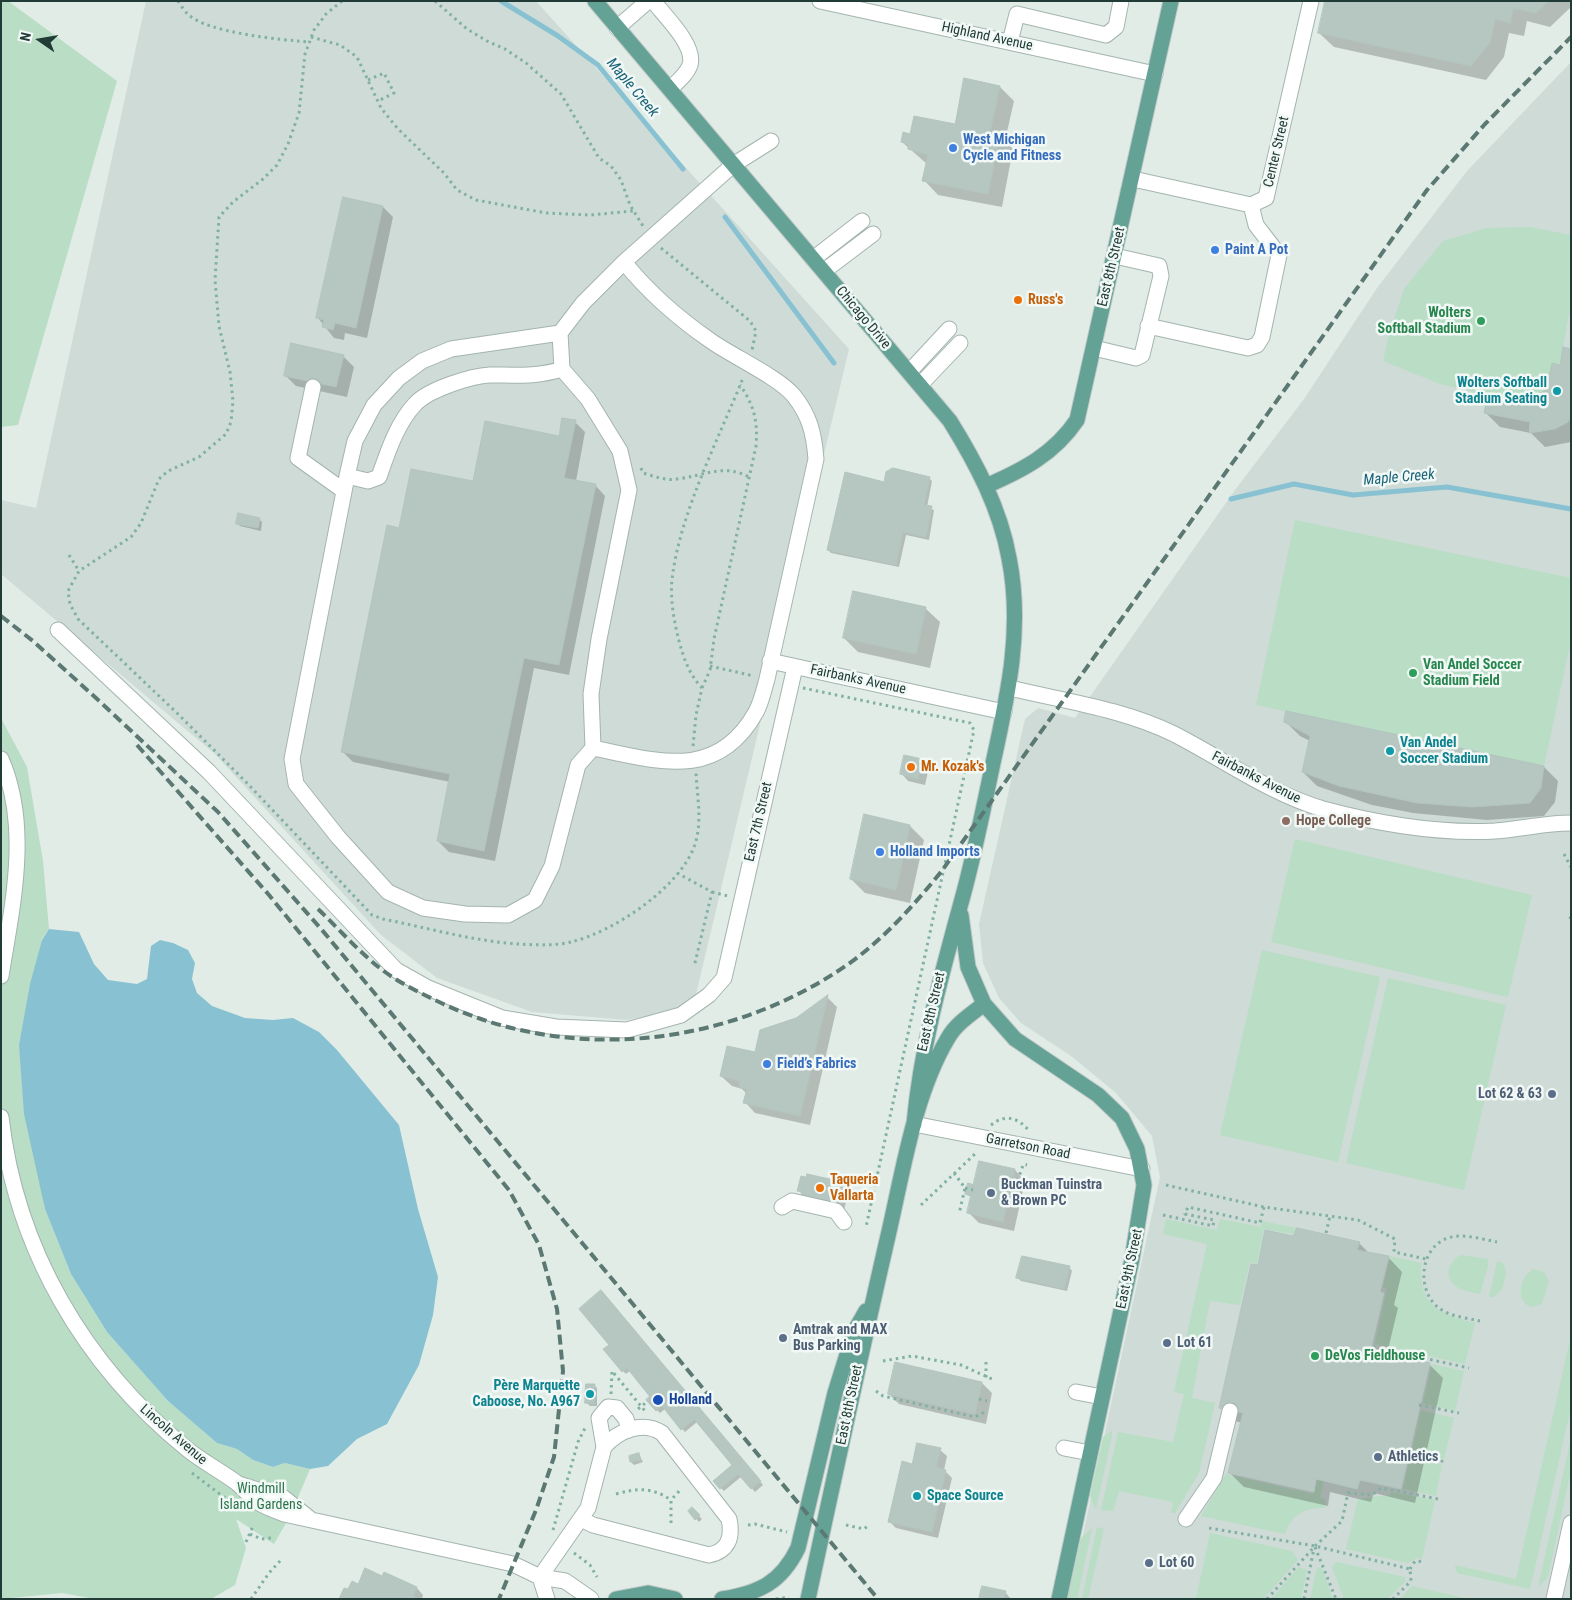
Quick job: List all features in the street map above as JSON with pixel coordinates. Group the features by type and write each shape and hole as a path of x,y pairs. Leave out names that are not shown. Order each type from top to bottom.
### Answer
{"main road":[{"name":"Chicago Drive","path":"595,1 950,421 970,454 986,486 1003,532 1014,590 1014,648 1010,688"},
{"name":"East 8th Street","path":"986,486 1034,462 1051,451 1066,437 1077,420 1133,179 1171,1"},
{"name":"East 8th Street","path":"914,1124 918,1076 945,955 961,903 1010,688"},
{"name":"East 8th Street","path":"808,1599 872,1302 914,1124 928,1082 948,1037 965,1018 984,1004 968,967 962,928 961,903"},
{"name":"East 9th Street","path":"984,1004 1015,1039 1080,1082 1112,1108 1129,1130 1137,1148 1142,1169 1144,1185 1141,1213 1059,1599"},
{"path":"722,1599 756,1591 767,1585 786,1569 795,1555 835,1393 854,1332 872,1302"},
{"path":"616,1599 648,1593 675,1599"}],"street":[{"path":"617,28 648,1"},
{"path":"654,1 691,52 690,64 686,72 670,89"},
{"name":"Highland Avenue","path":"820,1 1155,74"},
{"path":"1010,42 1018,8 1106,35 1116,27 1121,1"},
{"name":"Center Street","path":"1251,205 1266,198 1311,1"},
{"path":"560,333 451,349 422,361 399,378 374,405 356,441 347,476 292,759 296,784 338,837 388,892 423,908 465,914 508,915 534,900 552,866 578,765 593,748 591,694 599,639 629,490 620,451 588,399 562,369 560,333 582,304 624,262 734,165 771,141"},
{"path":"1133,179 1251,205 1256,225 1279,255 1262,336 1257,345 1248,348 1148,326"},
{"path":"813,259 862,221"},
{"path":"824,271 873,234"},
{"path":"1094,348 1136,358 1142,355 1161,276 1159,266 1115,256"},
{"path":"593,748 644,759 694,762 732,743 756,712 767,679 816,459 814,434 806,412 792,393 712,342 669,309 640,282 624,262"},
{"path":"909,372 949,330"},
{"path":"920,385 960,343"},
{"path":"347,476 368,481 379,477 394,436 417,402 451,383 488,375 544,375 562,369"},
{"path":"313,387 298,458 344,491"},
{"name":"East 7th Street","path":"58,630 209,772 396,970 428,988 502,1018 556,1027 627,1030 681,1015 708,995 724,978 795,667"},
{"name":"Fairbanks Avenue","path":"770,662 1004,712"},
{"name":"Fairbanks Avenue","path":"1010,688 1110,711 1151,725 1173,734 1274,789 1322,808 1370,820 1440,831 1496,831 1571,822"},
{"path":"1,759 12,800 16,852 15,884 1,976"},
{"name":"Lincoln Avenue","path":"1,1117 9,1165 36,1253 48,1279 78,1331 118,1384 150,1416 203,1462 236,1483 284,1498 312,1520 513,1564 540,1577"},
{"name":"Garretson Road","path":"914,1124 1031,1144 1142,1169"},
{"path":"782,1207 792,1201 836,1211 844,1222"},
{"path":"1076,1392 1102,1397"},
{"path":"540,1577 588,1508 604,1447 599,1422 604,1410 612,1407 622,1411 630,1430"},
{"path":"1186,1519 1214,1478 1230,1410"},
{"path":"582,1519 593,1525 709,1555 720,1553 727,1547 731,1528 729,1519 668,1440 655,1429 639,1427 630,1430 617,1435 604,1447"},
{"path":"1064,1448 1090,1453"},
{"path":"1554,1599 1571,1523"},
{"path":"540,1577 547,1599"},
{"path":"540,1577 565,1581 591,1599"}],"path":[{"path":"178,1 188,15 218,29 278,40 310,42"},
{"path":"435,1 468,29 526,63 561,94 599,158 611,166 621,180 633,211 652,238 676,261 740,311 750,321 756,331 749,364 684,527 672,581 675,623 684,659 693,679 702,688"},
{"path":"341,2 326,14 311,37 306,54 299,113 288,144 277,165 263,179 233,202 219,217 215,280 219,326 230,372 233,401 231,422 226,434 199,457 168,471 159,479 141,523 131,537 79,570 68,591 70,604 78,620 226,762 372,915 393,921 518,944 570,942 590,935 644,906 663,890 677,873 693,848 698,830 699,803 694,762 696,715 702,688 710,666 758,427 756,412 740,385"},
{"path":"311,37 340,45 356,57 378,101 398,129 415,148 444,173 457,190 476,200 546,213 590,215 633,211"},
{"path":"368,80 384,73 394,93 378,101"},
{"path":"620,451 636,454 643,473 662,478 676,480 706,471 731,470 749,477"},
{"path":"69,554 79,570"},
{"path":"710,666 767,679"},
{"path":"791,685 970,723 974,730 866,1227"},
{"path":"1564,854 1571,867"},
{"path":"677,873 712,892 694,967"},
{"path":"987,1130 998,1120 1013,1118 1026,1126 1031,1144"},
{"path":"921,1205 983,1147"},
{"path":"1019,1201 1010,1199 1022,1168 1027,1165"},
{"path":"954,1174 965,1188 972,1190"},
{"path":"1166,1185 1264,1207 1358,1220 1395,1239 1394,1252 1426,1259"},
{"path":"959,1214 965,1188"},
{"path":"1163,1215 1213,1226 1214,1220 1185,1214 1188,1207 1260,1223 1264,1207"},
{"path":"1326,1233 1330,1216"},
{"path":"1480,1321 1442,1310 1431,1300 1425,1288 1426,1259 1434,1246 1446,1238 1460,1236 1497,1242"},
{"path":"1374,1347 1469,1368"},
{"path":"883,1361 912,1356 961,1365 986,1378 992,1379"},
{"path":"986,1362 986,1378"},
{"path":"611,1398 612,1371 645,1411"},
{"path":"876,1392 883,1396 975,1417 985,1412"},
{"path":"978,1398 987,1401"},
{"path":"1419,1406 1459,1413"},
{"path":"1409,1454 1446,1462"},
{"path":"190,1471 244,1512"},
{"path":"616,1494 638,1488 662,1494 671,1500"},
{"path":"1267,1599 1315,1546 1342,1521 1349,1488"},
{"path":"1348,1492 1372,1495 1381,1488 1438,1499"},
{"path":"671,1523 671,1500 681,1489"},
{"path":"748,1525 755,1524 787,1532"},
{"path":"846,1525 864,1529 869,1525"},
{"path":"246,1542 253,1526"},
{"path":"1209,1528 1315,1546 1410,1569"},
{"path":"250,1534 261,1539 272,1538"},
{"path":"1304,1599 1315,1546"},
{"path":"1315,1546 1336,1599"},
{"path":"574,1553 590,1565 597,1578"},
{"path":"251,1599 269,1573 281,1560"},
{"path":"1393,1599 1411,1581 1410,1569 1415,1560 1425,1562"},
{"path":"776,1599 790,1597"}],"shaded area":[{"path":"146,1 536,1 849,349 693,1007 627,1020 532,1012 437,978 381,935 215,754 1,574 1,500 36,508"},
{"name":"Hope College","path":"1571,62 1571,1599 1069,1599 1160,1177 1152,1136 1116,1093 1071,1056 1021,1023 999,998 983,963 979,924 1025,719 1038,708 1075,718 1235,490 1304,399 1377,288 1467,171"}],"green space":[{"path":"1,1 8,1 117,81 18,425 1,427"},
{"name":"Wolters Softball Stadium","path":"1529,227 1571,235 1570,308 1560,365 1552,364 1546,390 1533,397 1508,392 1506,399 1440,384 1383,361 1389,335 1404,289 1443,241 1487,228"},
{"name":"Van Andel Soccer Stadium Field","path":"1295,520 1571,578 1571,640 1544,766 1256,705"},
{"name":"Windmill Island Gardens","path":"1,718 27,767 43,861 49,929 42,939 19,1045 45,1209 71,1274 107,1332 168,1401 217,1443 237,1449 253,1460 273,1467 285,1463 310,1469 290,1516 274,1544 236,1519 246,1548 235,1585 211,1599 95,1599 62,1593 1,1599"},
{"path":"1295,839 1532,895 1508,997 1271,942"},
{"path":"1262,950 1380,977 1338,1162 1220,1135"},
{"path":"1388,978 1506,1005 1464,1190 1346,1163"},
{"path":"1166,1219 1217,1230 1220,1219 1261,1227 1262,1221 1296,1228 1293,1234 1264,1229 1257,1264 1250,1262 1240,1305 1210,1301 1192,1398 1215,1403 1199,1473 1175,1513 1171,1513 1173,1502 1119,1491 1113,1511 1101,1510 1118,1432 1173,1442 1184,1394 1174,1392 1207,1244 1163,1234"},
{"path":"1461,1255 1488,1259 1488,1266 1480,1294 1459,1288 1450,1279 1450,1265"},
{"path":"1390,1256 1421,1263 1423,1288 1427,1298 1433,1305 1451,1316 1475,1323 1465,1364 1375,1344 1387,1288 1383,1288"},
{"path":"1497,1261 1504,1264 1506,1273 1502,1290 1493,1297 1489,1297"},
{"path":"1534,1269 1544,1272 1549,1281 1542,1304 1531,1307 1522,1299 1521,1288 1525,1276"},
{"path":"1571,1336 1571,1407 1530,1589 1457,1573 1455,1565 1516,1579"},
{"path":"1432,1364 1464,1371 1455,1411 1423,1403"},
{"path":"1421,1410 1454,1418 1444,1459 1412,1452"},
{"path":"1112,1431 1096,1509 1090,1496 1103,1437"},
{"path":"1571,1439 1571,1470 1548,1577 1538,1587"},
{"path":"1410,1458 1442,1465 1436,1496 1403,1489"},
{"path":"1226,1474 1313,1494 1317,1480 1324,1481 1320,1498 1326,1500 1325,1508 1311,1509 1295,1517 1285,1534 1201,1516"},
{"path":"1391,1492 1435,1500 1422,1559 1417,1558 1408,1563 1346,1549 1358,1499 1390,1495"},
{"path":"1097,1527 1104,1529 1088,1599 1082,1599"},
{"path":"1092,1528 1077,1599 1067,1599 1081,1538"},
{"path":"1210,1533 1292,1551 1298,1560 1263,1599 1196,1599"},
{"path":"1337,1562 1405,1577 1406,1581 1387,1599 1344,1599 1332,1567"},
{"path":"1299,1567 1307,1570 1301,1599 1271,1599"},
{"path":"1317,1567 1322,1569 1333,1599 1310,1599"},
{"path":"1412,1586 1468,1599 1400,1599"}],"water":[{"path":"49,929 79,932 94,964 108,980 137,984 147,979 151,946 160,940 173,943 188,950 195,963 192,979 197,993 212,1006 245,1018 273,1020 293,1018 319,1032 337,1050 399,1125 418,1209 438,1277 433,1315 419,1365 387,1424 357,1439 328,1466 310,1469 285,1463 273,1467 253,1460 237,1449 217,1443 168,1401 107,1332 71,1274 45,1209 24,1114 19,1045 30,984 42,940"}],"building":[{"path":"1325,1 1548,1 1536,13 1513,8 1510,23 1495,19 1490,42 1471,66 1318,33"},
{"path":"964,78 1000,86 990,132 1000,133 988,194 922,181 928,155 908,149 908,144 901,142 903,132 910,134 914,116 955,124"},
{"path":"343,197 383,206 356,328 335,323 333,330 322,327 324,320 316,318"},
{"path":"291,343 344,355 336,387 284,376"},
{"name":"Wolters Softball Stadium Seating","path":"1563,347 1571,349 1571,417 1568,422 1555,429 1529,433 1530,422 1484,413 1488,394 1506,399 1508,392 1533,397 1546,390 1552,363 1560,365"},
{"path":"562,418 576,420 564,478 596,484 559,665 524,658 484,851 437,841 450,774 341,752 387,525 399,528 411,469 473,481 485,421 559,436"},
{"path":"893,468 930,477 924,505 932,506 926,537 903,532 896,565 827,550 845,472 884,482 886,472"},
{"path":"238,513 260,518 258,528 236,524"},
{"path":"853,591 926,607 916,654 843,638"},
{"name":"Van Andel Soccer Stadium","path":"1286,711 1544,766 1541,788 1530,803 1472,807 1417,803 1339,786 1302,772 1310,736 1284,722"},
{"name":"Mr. Kozak's","path":"904,755 922,759 918,779 900,774"},
{"name":"Holland Imports","path":"864,814 910,825 896,890 850,879"},
{"name":"Field’s Fabrics","path":"828,995 800,1116 743,1103 747,1089 739,1087 740,1081 720,1076 727,1046 755,1052 760,1030 796,1018"},
{"name":"Buckman Tuinstra & Brown PC","path":"979,1161 1015,1169 1003,1222 967,1213"},
{"name":"Taqueria Vallarta","path":"807,1174 843,1182 837,1208 801,1200 802,1192 797,1191 801,1176 806,1177"},
{"path":"968,1183 974,1185 971,1196 965,1194"},
{"name":"DeVos Fieldhouse","path":"1297,1228 1360,1242 1357,1250 1389,1256 1380,1292 1384,1293 1371,1349 1430,1363 1401,1489 1360,1480 1357,1489 1316,1479 1314,1492 1228,1473 1243,1413 1219,1408 1251,1264 1258,1265 1265,1230 1293,1236"},
{"path":"1022,1256 1070,1266 1064,1289 1016,1278"},
{"path":"601,1290 703,1412 681,1430 662,1406 659,1408 627,1368 622,1372 603,1349 609,1345 579,1309"},
{"path":"895,1362 982,1382 975,1414 888,1394"},
{"name":"Père Marquette Caboose, No. A967","path":"586,1384 595,1384 594,1404 585,1403"},
{"path":"649,1397 659,1408 656,1411 646,1400"},
{"path":"703,1412 761,1481 751,1489 738,1474 720,1489 713,1481 732,1465 694,1419"},
{"name":"Space Source","path":"917,1443 941,1448 936,1467 946,1470 932,1532 888,1522 902,1461 912,1464"},
{"path":"639,1453 641,1460 630,1462 629,1456"},
{"path":"692,1507 700,1515 695,1520 688,1511"},
{"path":"365,1568 382,1576 384,1572 417,1587 413,1596 418,1599 339,1599 344,1588 348,1589 352,1581 358,1584"},
{"path":"982,1586 1006,1591 1004,1599 979,1599"}],"waterway":[{"name":"Maple Creek","path":"501,1 558,36 598,65 683,169"},
{"name":"Maple Creek","path":"725,217 834,363"},
{"name":"Maple Creek","path":"1231,499 1294,484 1353,495 1447,487 1571,509"}],"railway":[{"path":"318,909 373,962 408,986 437,1001 488,1021 540,1034 593,1039 647,1038 700,1029 751,1014 801,993 847,965 861,955 897,922 941,872 1427,190 1485,124 1571,37"},
{"path":"1,616 33,641 218,812 322,930 878,1599"},
{"path":"137,745 269,895 509,1190 539,1245 557,1309 563,1371 554,1457 536,1510 499,1599"}],"place":[{"name":"West Michigan Cycle and Fitness","path":"953,148"},
{"name":"Paint A Pot","path":"1215,250"},
{"name":"Russ's","path":"1018,300"},
{"name":"Wolters Softball Stadium","path":"1481,321"},
{"name":"Wolters Softball Stadium Seating","path":"1557,391"},
{"name":"Van Andel Soccer Stadium Field","path":"1413,673"},
{"name":"Van Andel Soccer Stadium","path":"1390,751"},
{"name":"Mr. Kozak's","path":"911,767"},
{"name":"Hope College","path":"1286,821"},
{"name":"Holland Imports","path":"880,852"},
{"name":"Field’s Fabrics","path":"767,1064"},
{"name":"Lot 62 & 63","path":"1552,1094"},
{"name":"Taqueria Vallarta","path":"820,1188"},
{"name":"Buckman Tuinstra & Brown PC","path":"991,1193"},
{"name":"Amtrak and MAX Bus Parking","path":"783,1338"},
{"name":"Lot 61","path":"1167,1343"},
{"name":"DeVos Fieldhouse","path":"1315,1356"},
{"name":"Père Marquette Caboose, No. A967","path":"590,1394"},
{"name":"Holland","path":"658,1400"},
{"name":"Athletics","path":"1378,1457"},
{"name":"Space Source","path":"917,1496"},
{"name":"Lot 60","path":"1149,1563"}]}
